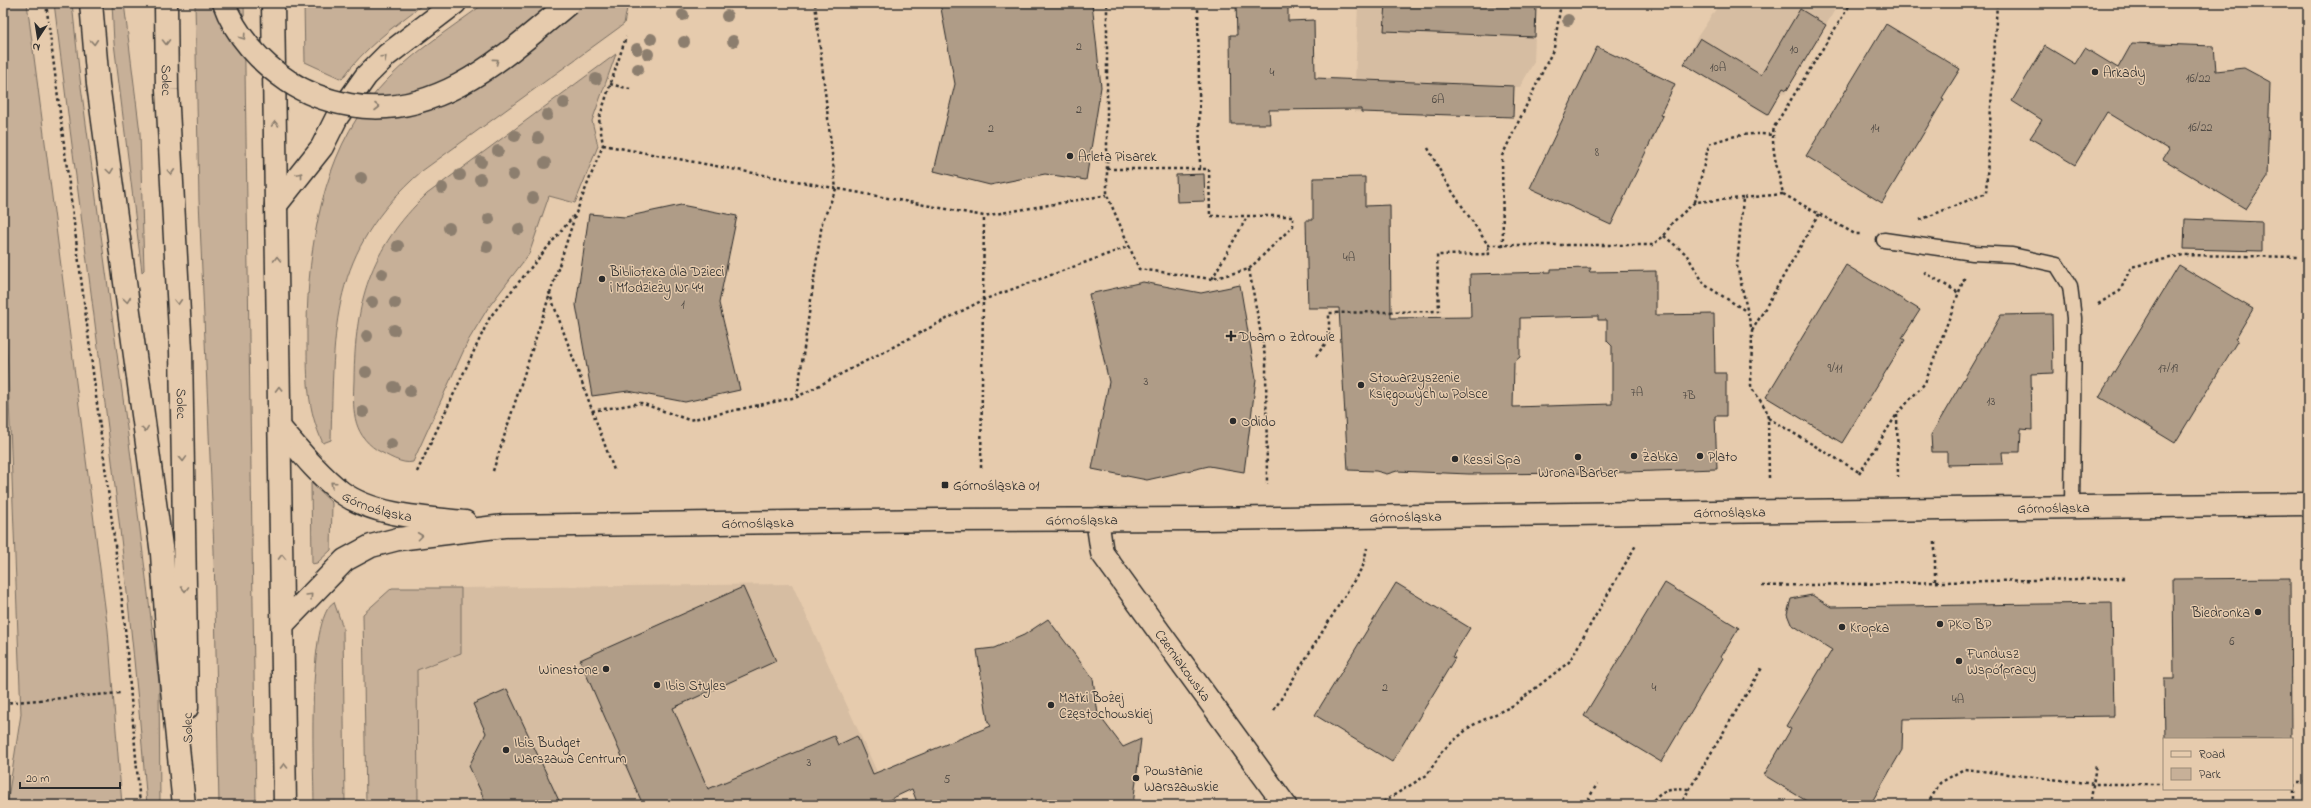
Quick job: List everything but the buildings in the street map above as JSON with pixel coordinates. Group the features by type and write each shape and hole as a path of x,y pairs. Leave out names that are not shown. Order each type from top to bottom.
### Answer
{"main road":[{"path":"91,3 98,84 162,554 169,660 184,805"},
{"name":"Solec","path":"166,3 166,90 181,373 188,805"},
{"path":"224,3 235,25 247,43 278,74 308,93 328,100 360,107 376,108 425,101 459,86 523,41 569,3"},
{"path":"273,3 285,805"},
{"path":"276,205 322,147 337,117 366,76 387,55 456,3"},
{"name":"Górnośląska","path":"280,428 315,469 342,493 367,505 410,517 504,526 2308,504"},
{"name":"Czerniakowska","path":"1097,519 1102,553 1285,805"},
{"name":"Górnośląska","path":"283,624 345,560 371,546 398,539 504,526"}],"lane":[{"path":"1884,240 1973,253 2012,255 2058,265 2070,286 2074,318 2072,507"}],"path":[{"path":"46,3 124,616 140,805"},
{"path":"797,397 822,224 836,189 815,3"},
{"path":"1107,3 1107,169 1107,195 1139,269 1212,279 1249,269 1293,226 1294,216 1210,216 1209,169 1107,169"},
{"path":"1198,3 1200,169"},
{"path":"1503,246 1502,156 1554,48 1562,3"},
{"path":"1783,194 1772,135 1774,127 1852,3"},
{"path":"1917,221 1986,193 1997,3"},
{"path":"493,471 549,292 576,213 603,144 599,119 626,37"},
{"path":"610,84 630,89"},
{"path":"1488,245 1652,245 1664,236 1672,223 1695,202 1709,144 1728,136 1756,133 1772,135"},
{"path":"603,144 984,216 1107,195"},
{"path":"1316,356 1329,339 1329,313 1439,311 1437,255 1489,254 1488,245 1446,182 1428,148"},
{"path":"1695,202 1783,194 1855,234 1861,234"},
{"path":"1743,198 1737,266 1746,311 1752,331 1751,387 1766,409 1768,418 1769,478"},
{"path":"417,472 490,317 576,213"},
{"path":"1752,331 1819,214"},
{"path":"981,468 984,216"},
{"path":"1212,279 1247,217"},
{"path":"1664,236 1686,254 1705,285 1746,311"},
{"path":"592,411 641,403 689,420 797,397 983,300 1130,246"},
{"path":"1768,418 1859,473 1897,414 1925,383 1973,253"},
{"path":"2074,318 2120,291 2131,267 2183,255 2299,257"},
{"path":"1249,269 1266,362 1268,484"},
{"path":"549,292 614,470"},
{"path":"1897,414 1898,477"},
{"path":"1935,542 1936,583"},
{"path":"1378,805 1427,775 1443,750 1472,726 1514,705 1569,662 1636,545"},
{"path":"1274,710 1363,566 1367,548"},
{"path":"1762,586 2126,578"},
{"path":"1680,805 1763,666"},
{"path":"3,703 120,693"},
{"path":"2090,805 2095,784 2096,765"},
{"path":"1927,805 1940,783 1964,769 2095,784 2163,784"},
{"path":"2294,805 2293,782 2308,782"},
{"path":"1585,805 1597,784"},
{"path":"1650,805 1656,795 1665,790 1675,788 1689,789"}],"shaded area":[{"path":"1358,3 1463,3 1536,6 1534,62 1520,87 1514,87 1513,117 1354,112"},
{"path":"1720,3 1839,3 1785,94 1781,92 1767,115 1684,64 1698,36"},
{"path":"792,584 892,805 418,805 417,670 461,653 461,588"}],"green space":[{"path":"3,3 27,3 108,630 122,805 7,805 21,714 3,241"},
{"path":"54,3 72,3 80,79 132,465 159,683 160,805 147,805 117,504"},
{"path":"112,3 124,3 140,133 144,270 142,272 114,43"},
{"path":"195,3 244,3 256,805 219,805 214,550 199,200"},
{"path":"304,3 425,3 370,47 342,79 305,62"},
{"path":"485,3 628,3 624,24 422,171 392,201 369,231 353,262 343,294 333,362 331,440 323,443 314,418 309,394 307,368 307,312 309,281 318,218 336,158 350,130 366,105 392,75 421,50"},
{"path":"616,54 592,121 598,146 575,203 549,196 529,254 488,308 468,341 413,462 409,463 399,461 377,450 362,436 355,419 355,352 362,302 369,279 391,235 427,194"},
{"path":"311,483 332,503 331,550 317,563 312,564"},
{"path":"392,588 461,588 461,653 417,670 418,805 366,805 363,614"},
{"path":"334,602 343,628 345,805 314,805 313,730 315,664 319,636 325,614"}],"place":[{"name":"Arkady","path":"2095,72"},
{"name":"Arleta Pisarek","path":"1070,156"},
{"name":"Biblioteka dla Dzieci i Młodzieży Nr 44","path":"602,279"},
{"name":"Dbam o Zdrowie","path":"1231,336"},
{"name":"Stowarzyszenie Księgowych w Polsce","path":"1361,385"},
{"name":"Odido","path":"1233,421"},
{"name":"Żabka","path":"1634,456"},
{"name":"Plato","path":"1700,456"},
{"name":"Wrona Barber","path":"1578,457"},
{"name":"Kessi Spa","path":"1455,459"},
{"name":"Górnośląska 01","path":"945,485"},
{"name":"Biedronka","path":"2258,612"},
{"name":"PKO BP","path":"1940,624"},
{"name":"Kropka","path":"1842,627"},
{"name":"Fundusz Współpracy","path":"1959,661"},
{"name":"Winestone","path":"606,669"},
{"name":"Ibis Styles","path":"657,685"},
{"name":"Matki Bożej Częstochowskiej","path":"1051,705"},
{"name":"Ibis Budget Warszawa Centrum","path":"506,750"},
{"name":"Powstanie Warszawskie","path":"1136,778"}]}
